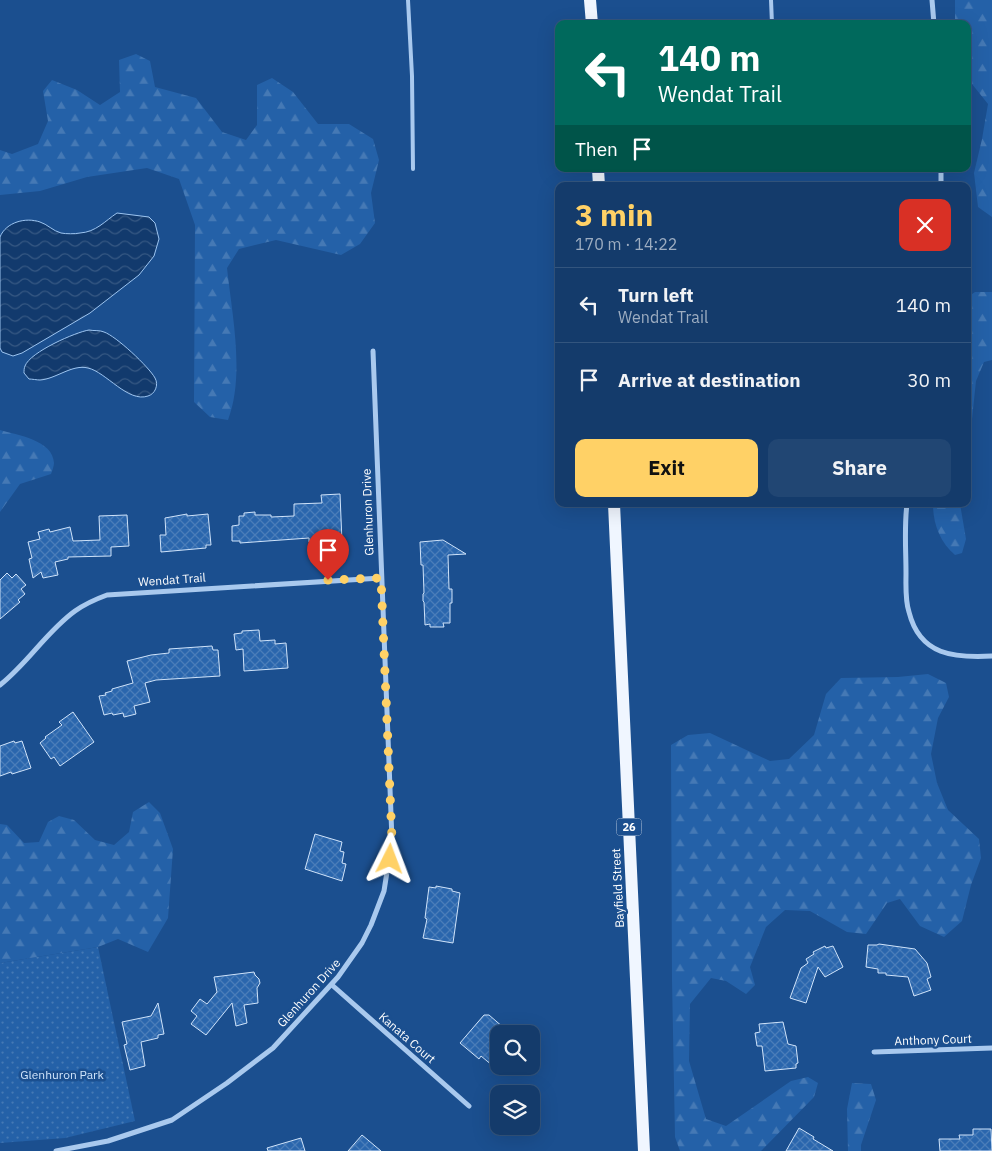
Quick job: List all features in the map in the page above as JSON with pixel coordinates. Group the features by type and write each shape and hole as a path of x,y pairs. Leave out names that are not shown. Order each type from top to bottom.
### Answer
{"main road":[{"path":"590,0 592,20"},
{"name":"Bayfield Street","path":"614,507 644,1151"}],"street":[{"path":"932,0 934,20"},
{"name":"Glenhuron Drive","path":"56,1151 108,1141 172,1120 228,1083 273,1048 332,985 351,961 371,925 384,891 392,840 373,352"},
{"path":"907,507 905,524 907,602 912,622 917,631 931,646 948,655 966,658 992,656"},
{"name":"Wendat Trail","path":"0,685 13,675 63,621 86,604 107,594 381,578"},
{"name":"Kanata Court","path":"332,985 469,1106"},
{"name":"Anthony Court","path":"874,1052 992,1048"}],"lane":[{"path":"408,0 412,76 413,169"},
{"path":"771,0 772,20"}],"green space":[{"path":"955,0 992,0 992,217 978,207 974,173 988,104 971,83 971,20 955,20"},
{"path":"136,54 150,61 155,87 196,98 222,132 246,140 257,125 257,85 272,78 293,92 318,124 349,124 373,139 379,160 371,193 375,223 360,244 341,255 276,240 239,249 227,268 236,345 236,384 228,420 210,417 194,402 195,225 179,179 147,168 87,177 40,191 0,195 0,150 12,154 38,144 48,121 43,91 52,80 77,90 100,105 120,92 119,60"},
{"path":"975,292 992,292 992,360 984,362 976,381 971,428 971,295"},
{"path":"0,430 41,444 48,449 54,463 51,474 20,484 0,512"},
{"path":"933,507 961,507 966,539 962,553 955,555 945,544 938,532"},
{"path":"928,674 946,683 949,697 938,718 931,754 937,783 948,810 979,839 981,858 971,885 962,921 944,937 920,926 900,899 887,903 866,934 847,932 810,911 785,910 766,927 750,967 755,985 746,994 726,981 711,978 690,1004 689,1061 706,1119 726,1126 791,1081 808,1077 818,1083 814,1097 761,1151 680,1151 675,1137 671,745 688,735 710,733 770,761 789,759 814,735 826,694 841,678 898,677"},
{"path":"149,802 160,813 173,849 168,918 148,952 118,939 98,947 0,963 0,824 7,825 24,843 39,842 48,822 59,816 74,820 95,840 114,845 129,832 133,812"},
{"name":"Glenhuron Park","path":"98,947 135,1121 65,1138 0,1143 0,963"},
{"path":"852,1083 871,1084 876,1100 861,1145 861,1151 848,1151 847,1109"}],"water":[{"path":"117,213 149,217 155,223 159,239 154,256 139,275 90,313 22,353 13,356 2,352 0,348 0,237 3,232 12,224 29,220 43,223 61,233 86,232 96,228"},
{"path":"89,330 102,331 124,345 152,373 156,381 156,389 153,393 140,397 133,395 95,371 82,367 40,380 29,379 24,373 25,366 29,361 44,349 74,334"}],"building":[{"path":"340,494 342,542 309,542 309,538 240,543 240,541 232,541 232,526 239,525 239,516 244,516 244,513 255,512 255,515 271,515 271,517 294,516 294,504 322,503 321,495"},
{"path":"187,514 187,516 208,514 211,545 206,545 206,548 161,552 160,535 166,535 165,518"},
{"path":"127,515 129,546 111,547 111,556 68,557 68,559 55,562 58,575 43,578 41,572 33,578 29,559 32,558 28,542 40,539 38,532 49,529 50,532 70,527 73,541 100,540 99,516"},
{"path":"443,540 466,554 448,555 449,589 452,589 450,623 443,623 444,627 430,627 430,624 425,625 423,565 421,565 420,542"},
{"path":"7,573 12,578 16,574 26,585 21,589 25,594 18,600 20,602 0,619 0,580"},
{"path":"259,630 260,641 275,640 275,644 286,643 288,668 244,671 243,649 236,650 234,634 242,633 242,631"},
{"path":"212,646 213,650 218,650 220,676 156,680 145,683 150,702 134,706 136,714 124,717 123,713 104,715 99,696 106,695 105,693 112,691 112,689 133,683 127,661 169,653 169,649"},
{"path":"73,712 94,742 60,766 54,757 51,759 40,743 62,725 59,722"},
{"path":"14,741 15,743 22,741 31,768 0,776 0,746"},
{"path":"315,834 342,842 340,851 344,852 342,863 346,864 342,881 305,869"},
{"path":"436,886 452,889 452,891 460,893 453,943 423,938 427,919 425,918 429,887 436,888"},
{"path":"879,944 915,949 927,963 931,977 927,979 931,990 914,996 908,977 886,975 886,973 878,973 878,969 866,967 868,945"},
{"path":"825,946 826,948 833,946 843,967 825,977 818,967 806,1003 790,998 801,968 808,963 806,959 814,954 813,952"},
{"path":"254,972 260,983 257,988 258,1003 244,1005 247,1023 236,1026 232,1003 206,1035 191,1024 197,1016 191,1011 200,999 207,1004 217,992 214,977"},
{"path":"158,1003 164,1034 158,1035 158,1038 141,1042 145,1066 130,1070 124,1045 127,1044 122,1022 151,1016"},
{"path":"484,1015 489,1015 501,1025 490,1025 490,1064 481,1056 479,1059 460,1043"},
{"path":"783,1022 788,1044 796,1046 798,1063 796,1068 765,1071 762,1046 757,1046 755,1033 760,1032 759,1024"},
{"path":"799,1128 814,1137 813,1139 833,1151 786,1151"},
{"path":"973,1129 991,1129 992,1151 940,1151 939,1139 960,1139 959,1135 973,1135"},
{"path":"362,1135 381,1151 348,1151"},
{"path":"301,1138 305,1151 268,1151 267,1148"}],"route":[{"path":"328,580 381,578 392,840 390,859"}]}
